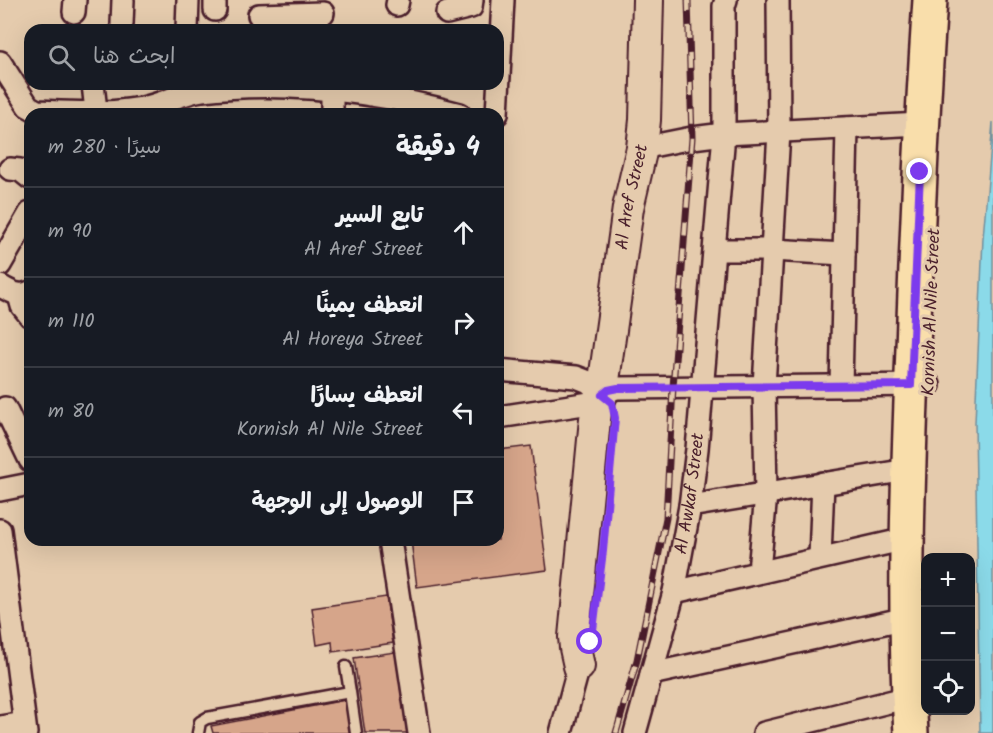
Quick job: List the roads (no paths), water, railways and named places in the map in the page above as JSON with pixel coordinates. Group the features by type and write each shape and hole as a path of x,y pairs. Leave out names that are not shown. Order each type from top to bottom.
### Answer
{"main road":[{"name":"Kornish Al Nile Street","path":"911,733 918,704 916,621 924,508 920,385 921,124 930,0"},
{"name":"Kornish Al Nile Street","path":"916,621 906,539 907,470 920,385 937,172 946,0"},
{"name":"Kornish Al Nile Street","path":"918,704 929,733"}],"street":[{"path":"122,24 123,0"},
{"path":"187,24 188,0"},
{"path":"447,13 468,9 471,7 472,0"},
{"path":"502,24 503,0"},
{"name":"Al Aref Street","path":"561,733 579,666 574,648 574,637 595,419 602,395 628,208 642,148 647,92 648,0"},
{"name":"Al Awkaf Street","path":"635,733 674,592 690,506 703,387 724,134 724,6 726,0"},
{"path":"759,571 766,494 764,386 779,132 778,0"},
{"path":"259,15 323,14"},
{"path":"0,62 31,108"},
{"path":"94,90 96,108"},
{"path":"144,108 177,98 232,90"},
{"path":"323,90 330,108"},
{"path":"383,90 399,91 444,108"},
{"path":"497,108 498,90"},
{"path":"642,148 724,134 921,124"},
{"path":"841,386 847,128"},
{"path":"10,169 20,170 24,173"},
{"path":"3,251 24,221"},
{"path":"715,250 844,254"},
{"path":"16,291 24,308"},
{"path":"504,371 576,377 589,382 602,395"},
{"path":"504,416 590,403 608,390 618,388 920,385"},
{"path":"4,408 24,448"},
{"path":"690,506 907,470"},
{"path":"820,557 823,483"},
{"path":"0,490 24,485"},
{"path":"0,530 5,618 25,728 0,727"},
{"path":"674,592 906,539"},
{"path":"391,546 419,733"},
{"path":"651,674 916,621"},
{"path":"764,733 918,704"}],"lane":[{"path":"346,667 356,733"},
{"path":"198,733 200,722 207,718 350,692"}],"water":[{"path":"993,122 993,733 980,733 975,423 983,238"}],"railway":[{"path":"616,733 637,660 666,518 673,387 692,138 688,0"}]}
